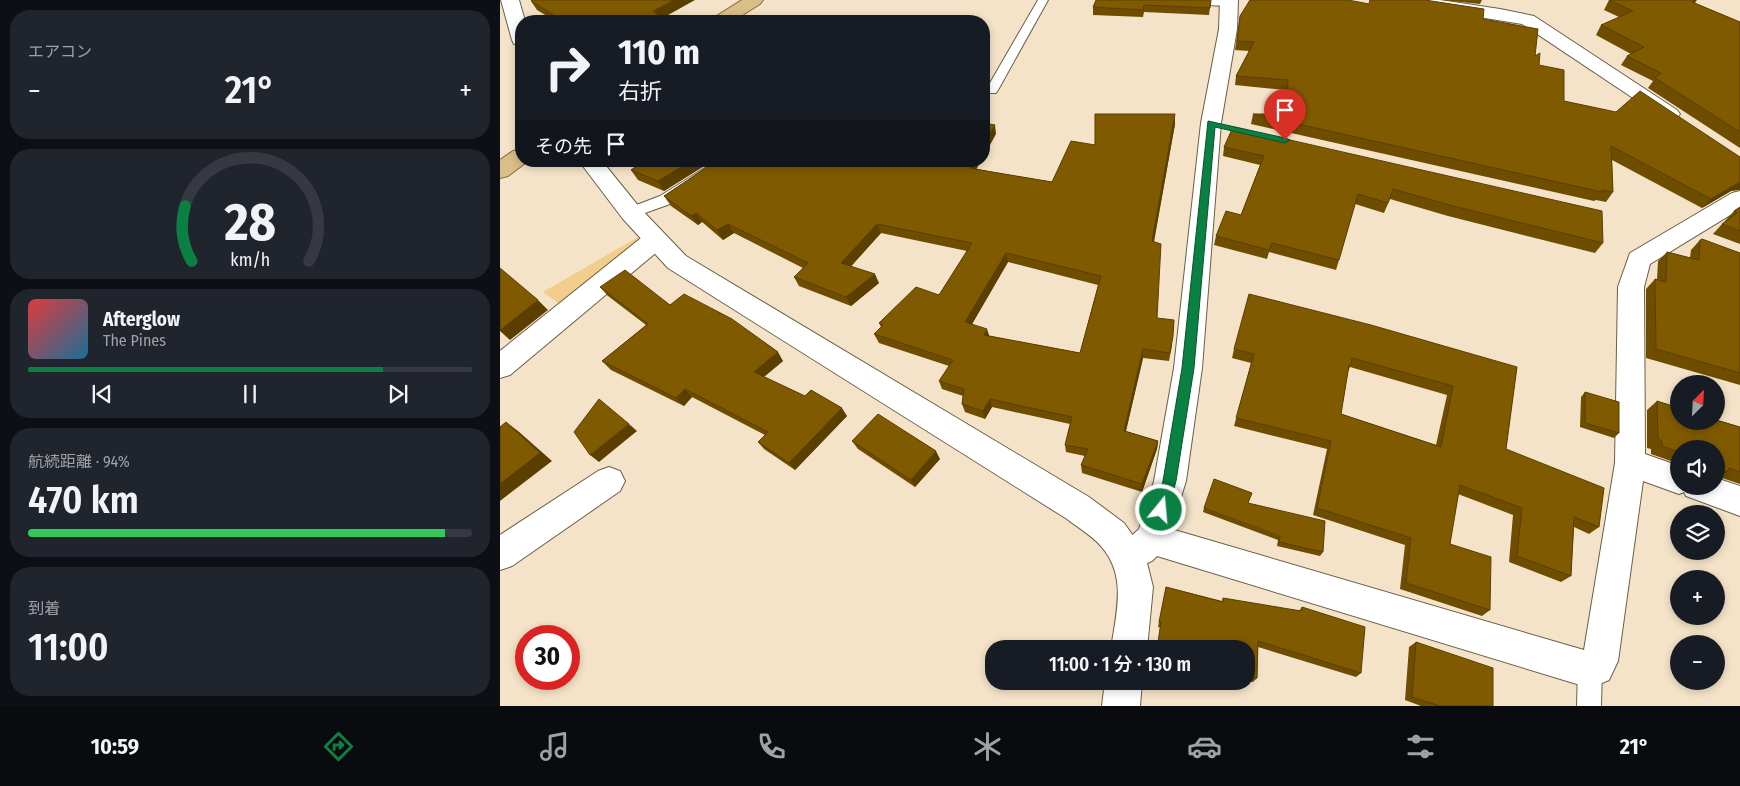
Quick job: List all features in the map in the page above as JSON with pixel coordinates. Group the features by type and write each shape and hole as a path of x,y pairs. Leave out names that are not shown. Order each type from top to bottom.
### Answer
{"main road":[{"path":"730,15 754,0"},
{"path":"500,171 515,160"}],"street":[{"path":"510,0 515,18"},
{"path":"1405,0 1528,20 1683,122"},
{"path":"1130,640 1141,549 1170,481 1188,368 1220,125 1229,1"},
{"path":"595,167 631,213 677,262 1078,508 1112,534 1141,549 1590,670 1596,667 1600,661 1630,464 1631,287 1639,259 1698,239 1740,199"},
{"path":"500,367 655,240"},
{"path":"1630,464 1670,477"},
{"path":"500,554 609,480"},
{"path":"1723,495 1740,501"},
{"path":"1121,706 1123,690"}],"lane":[{"path":"992,90 1043,0"},
{"path":"1201,0 1229,1"},
{"path":"631,213 665,200 717,167"},
{"path":"1589,706 1590,670"}],"shaded area":[{"path":"638,237 636,251 565,308 543,292"}],"building":[{"path":"674,0 653,11 658,15 553,15 531,1"},
{"path":"1096,0 1211,0 1210,8 1144,5 1143,10 1093,7"},
{"path":"1250,0 1348,0 1369,4 1370,0 1425,0 1484,9 1483,19 1538,29 1535,56 1540,53 1539,65 1564,70 1564,101 1616,112 1640,91 1740,157 1740,182 1711,199 1611,146 1613,192 1602,190 1602,192 1253,114 1286,114 1288,80 1236,76 1254,42 1237,41 1240,16"},
{"path":"1609,0 1696,0 1692,2 1740,22 1740,132 1655,78 1661,73 1627,56 1644,47 1601,25 1633,11"},
{"path":"1095,114 1175,114 1152,241 1161,244 1157,318 1174,320 1173,336 1170,353 1143,349 1124,431 1158,441 1142,484 1081,465 1088,449 1065,445 1072,417 990,399 983,411 962,404 964,389 939,381 953,360 874,334 883,325 879,323 916,287 939,295 972,243 877,224 841,263 875,274 846,297 794,277 808,263 728,224 717,230 696,213 691,216 664,196 707,167 970,167 1052,182 1071,141 1095,145","holes":["1006,253 1101,276 1080,353 984,335 987,329 965,322"]},
{"path":"990,124 995,125 990,133"},
{"path":"1233,127 1602,211 1603,243 1453,206 1393,189 1388,203 1358,194 1339,260 1272,243 1269,250 1216,236 1226,211 1241,215 1264,156 1224,147"},
{"path":"635,167 681,167 658,181 631,170"},
{"path":"1740,207 1740,231 1722,224 1737,213 1734,211"},
{"path":"1702,239 1740,253 1740,373 1656,349 1655,279 1666,282 1667,252 1699,260 1700,240"},
{"path":"500,268 538,300 500,330"},
{"path":"625,270 670,305 684,294 732,319 778,352 754,372 805,396 811,390 842,408 789,463 758,442 768,432 685,389 676,398 602,361 648,324 600,287"},
{"path":"1249,294 1371,325 1517,367 1506,449 1604,488 1599,527 1574,517 1571,576 1517,556 1522,508 1460,485 1450,544 1491,557 1490,610 1406,583 1411,538 1317,508 1331,441 1236,418 1254,354 1234,349","holes":["1352,358 1453,386 1441,447 1341,414 1349,365 1351,365"]},
{"path":"1585,392 1619,402 1619,433 1585,423"},
{"path":"599,399 629,424 590,455 574,432"},
{"path":"1657,401 1670,405 1670,430 1725,430 1725,423 1740,427 1740,472 1729,468 1727,472 1725,471 1725,440 1670,440 1670,449 1662,446 1662,441 1658,439"},
{"path":"878,414 936,451 911,480 852,441"},
{"path":"506,422 540,453 500,484 500,427"},
{"path":"1214,479 1252,493 1248,503 1325,521 1323,552 1279,542 1280,536 1204,508"},
{"path":"1166,587 1223,602 1223,598 1301,611 1302,607 1365,627 1361,673 1258,641 1257,678 1255,678 1255,640 1158,640 1161,622 1159,622"},
{"path":"1416,642 1493,668 1493,706 1440,706 1412,697"}],"route":[{"path":"1161,510 1170,481 1188,368 1211,123 1285,140"}]}
